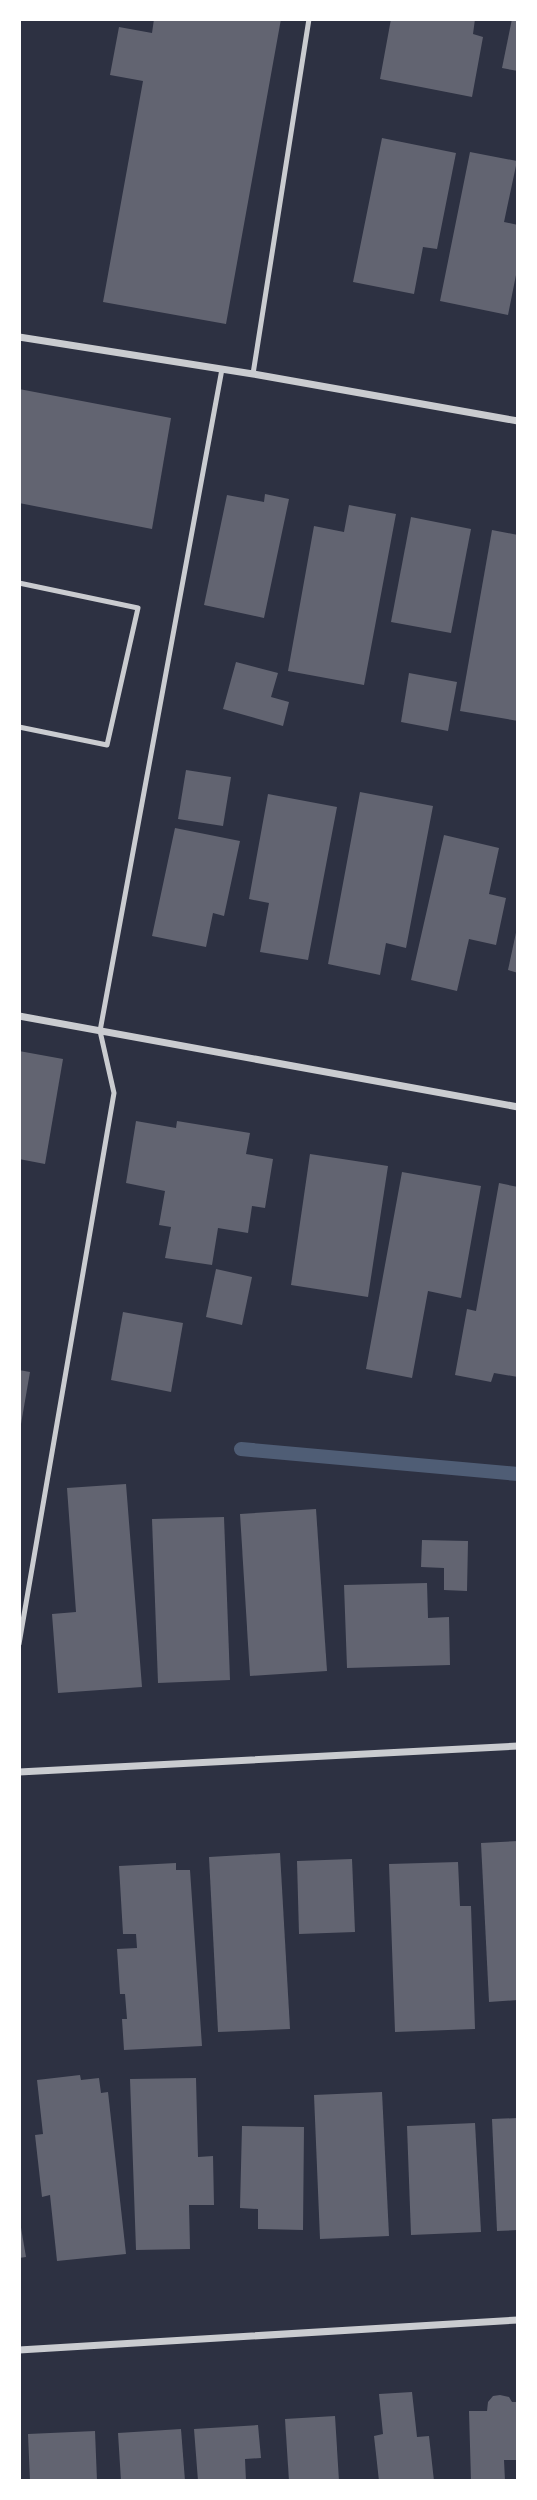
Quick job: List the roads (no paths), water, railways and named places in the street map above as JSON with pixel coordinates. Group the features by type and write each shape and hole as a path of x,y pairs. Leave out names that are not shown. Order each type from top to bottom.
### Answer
{"street":[{"path":"19,337 253,374 518,421"},
{"path":"19,1016 518,1107"},
{"path":"19,1772 518,1746"},
{"path":"19,2350 518,2320"}],"lane":[{"path":"253,374 309,19"},
{"path":"19,1644 114,1093 100,1031 222,369"},
{"path":"19,583 138,608 107,745 19,727"}],"waterway":[{"path":"241,1449 518,1474"}]}
